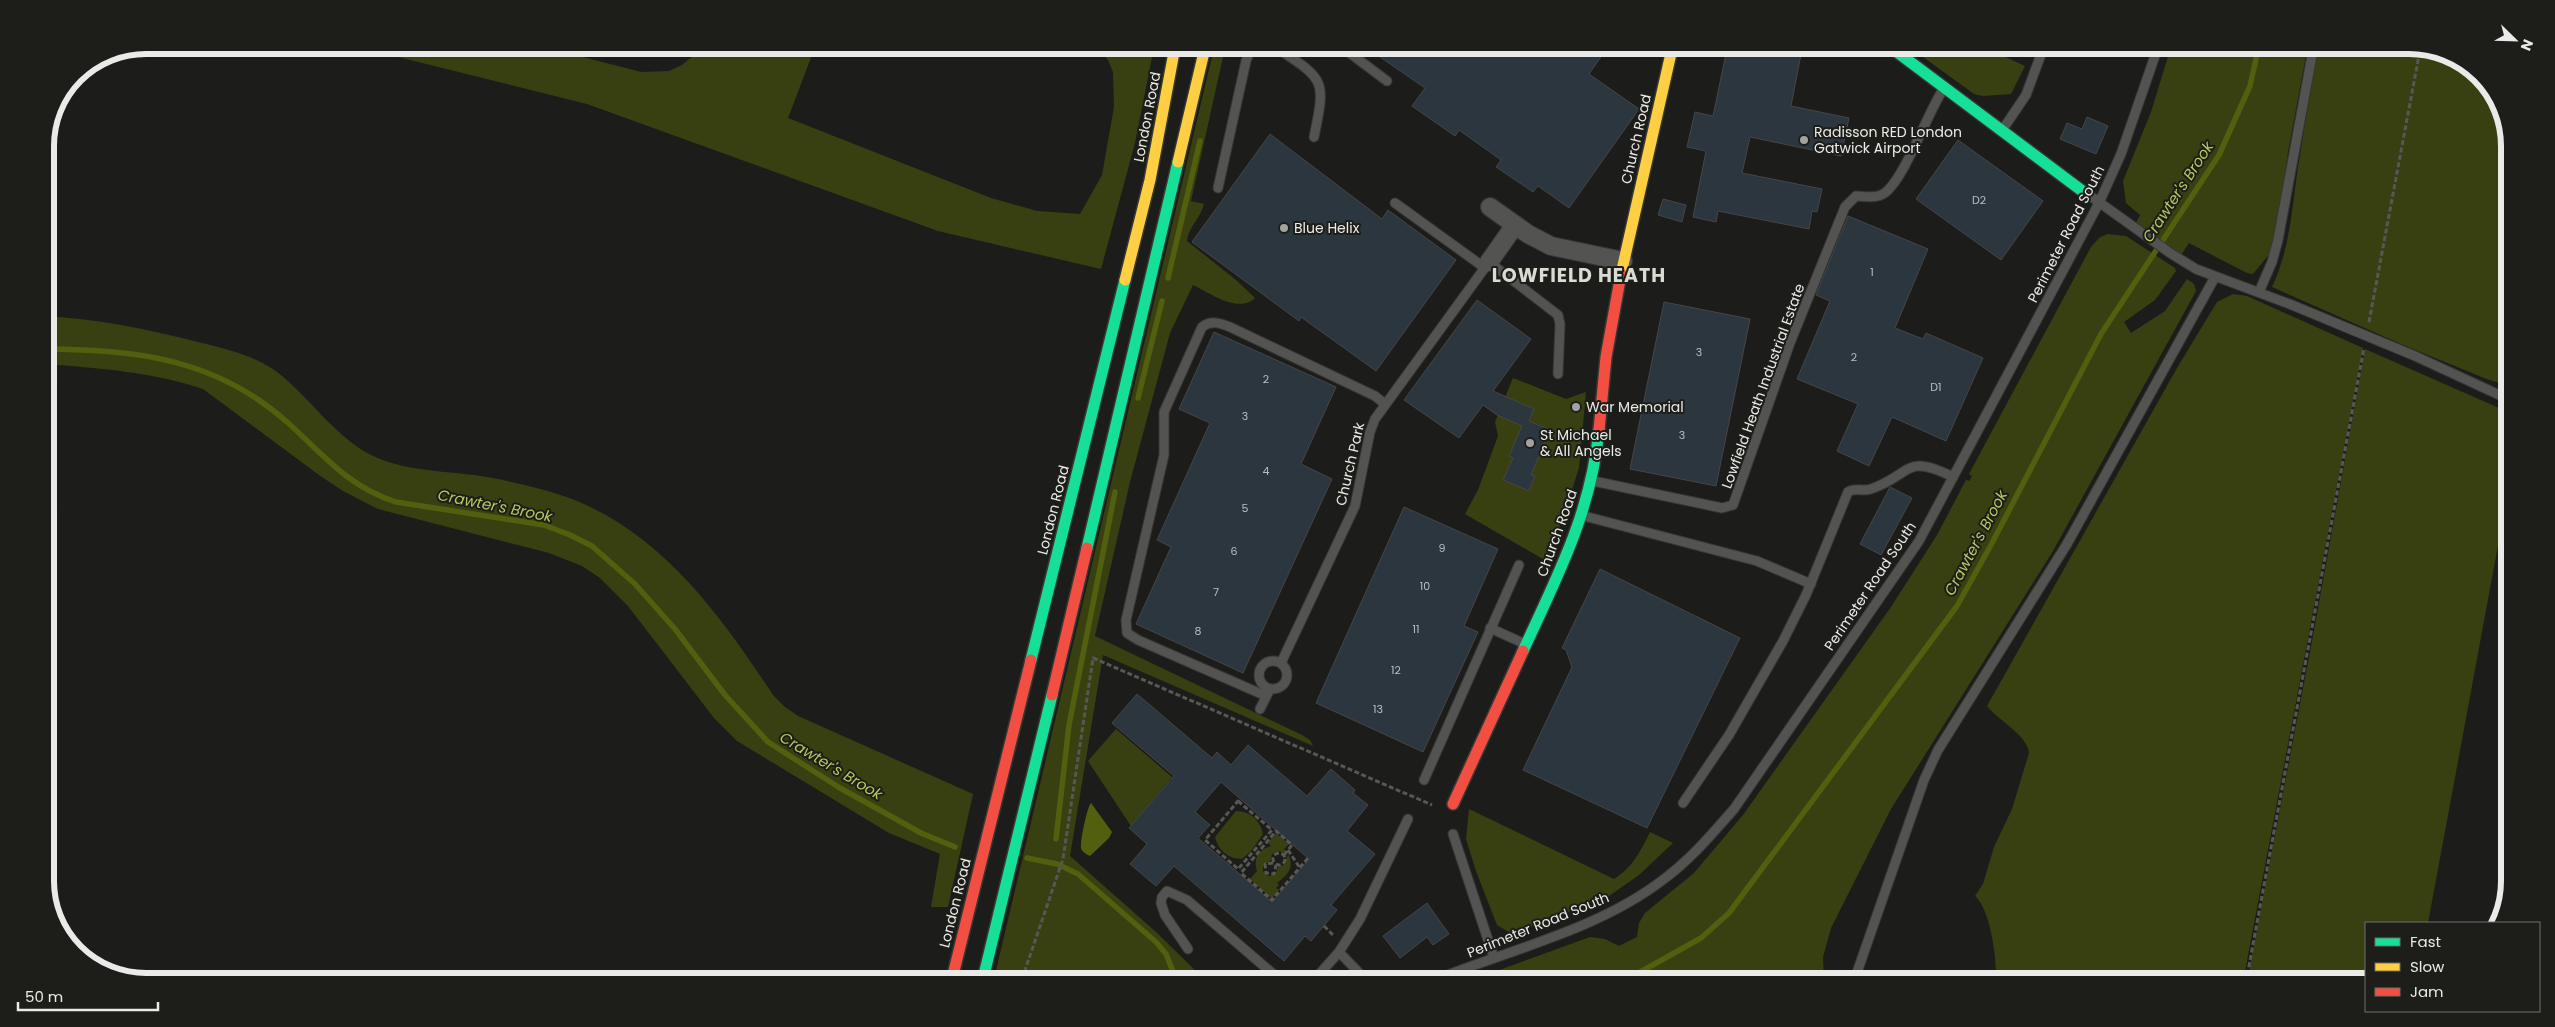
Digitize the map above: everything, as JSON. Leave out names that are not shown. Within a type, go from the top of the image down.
[{"type":"main road","name":"London Road","points":[[953,973],[1150,180],[1174,54]]},
{"type":"main road","points":[[983,973],[1122,405],[1204,54]]},
{"type":"main road","name":"Church Road","points":[[1453,804],[1528,645],[1583,515],[1592,481],[1600,432],[1606,357],[1623,261],[1671,54]]},
{"type":"main road","points":[[1900,54],[2081,190]]},
{"type":"street","points":[[1490,206],[1537,240],[1557,248],[1623,261]]},
{"type":"street","points":[[1487,265],[1516,225]]},
{"type":"lane","points":[[1218,188],[1249,54]]},
{"type":"lane","points":[[1286,54],[1311,71],[1320,83],[1322,96],[1314,137]]},
{"type":"lane","points":[[1351,54],[1387,81]]},
{"type":"lane","points":[[2002,130],[2022,102],[2041,54]]},
{"type":"lane","name":"Perimeter Road South","points":[[1454,973],[1608,914],[1665,879],[1710,837],[1755,779],[1919,541],[2099,203],[2121,154],[2156,54]]},
{"type":"lane","points":[[2260,292],[2272,262],[2278,240],[2312,54]]},
{"type":"lane","name":"Lowfield Heath Industrial Estate","points":[[1592,481],[1722,508],[1733,505],[1790,343],[1843,211],[1850,200],[1856,196],[1883,195],[1896,180],[1929,113],[1944,88]]},
{"type":"lane","points":[[2081,190],[2170,254],[2215,277],[2260,292],[2366,336],[2501,396]]},
{"type":"lane","points":[[1395,203],[1558,315],[1560,324],[1558,374]]},
{"type":"lane","name":"Church Park","points":[[1282,663],[1352,516],[1358,497],[1374,420],[1487,265]]},
{"type":"lane","points":[[1857,973],[1924,780],[1938,750],[2067,544],[2215,277]]},
{"type":"lane","points":[[1268,692],[1260,680],[1261,666],[1273,660],[1282,663],[1287,671],[1286,680],[1279,688],[1268,692],[1138,640],[1127,633],[1126,620],[1164,455],[1163,420],[1172,392],[1202,327],[1217,322],[1375,396],[1385,404]]},
{"type":"lane","points":[[1683,803],[1746,706],[1783,641],[1811,584],[1848,492],[1855,489],[1872,488],[1919,465],[1930,467],[1953,477]]},
{"type":"lane","points":[[1583,515],[1757,561],[1811,584]]},
{"type":"lane","points":[[1424,780],[1519,565]]},
{"type":"lane","points":[[1490,628],[1528,645]]},
{"type":"lane","points":[[1260,709],[1268,692]]},
{"type":"lane","points":[[1320,973],[1339,952],[1360,919],[1408,819]]},
{"type":"lane","points":[[1453,834],[1494,958]]},
{"type":"lane","points":[[1188,949],[1163,910],[1162,897],[1167,891],[1173,892],[1187,900],[1272,973]]},
{"type":"lane","points":[[1339,952],[1359,973]]},
{"type":"path","points":[[2248,973],[2419,55]]},
{"type":"path","points":[[1024,973],[1046,903],[1063,859],[1092,658],[1438,808],[1444,808],[1453,804]]},
{"type":"path","points":[[1238,801],[1272,830],[1238,869],[1205,840],[1212,831],[1238,801]]},
{"type":"path","points":[[1208,828],[1212,831]]},
{"type":"path","points":[[1284,855],[1280,853],[1274,855],[1274,864],[1283,864],[1284,855],[1292,845],[1276,831],[1241,873],[1272,900],[1308,858]]},
{"type":"path","points":[[1288,850],[1300,868]]},
{"type":"shaded area","points":[[386,54],[571,54],[641,72],[669,71],[682,65],[695,54],[812,54],[788,118],[991,198],[1037,211],[1080,214],[1102,175],[1114,107],[1113,72],[1103,54],[1153,54],[1135,143],[1101,269],[938,231],[587,104]]},
{"type":"shaded area","points":[[1213,54],[1224,54],[1191,201],[1204,204],[1187,241],[1236,280],[1255,298],[1241,304],[1232,303],[1193,285],[1170,333],[1130,482],[1095,636],[1302,735],[1310,740],[1313,746],[1103,655],[1070,856],[1156,932],[1198,973],[995,973]]},
{"type":"shaded area","points":[[1919,54],[1999,54],[2025,66],[2011,94],[1983,96],[1974,94]]},
{"type":"shaded area","points":[[2169,54],[2306,54],[2288,152],[2278,227],[2271,252],[2253,274],[2247,273],[2189,243],[2181,255],[2136,223],[2140,215],[2126,203],[2123,181],[2151,112]]},
{"type":"shaded area","points":[[2317,54],[2409,54],[2427,56],[2455,66],[2482,90],[2492,105],[2501,140],[2501,383],[2401,344],[2272,287],[2287,243],[2300,152]]},
{"type":"shaded area","points":[[2107,234],[2126,236],[2175,268],[2176,271],[2155,300],[2124,322],[2131,333],[2165,311],[2187,279],[2194,284],[2196,291],[2053,551],[1891,809],[1831,928],[1823,957],[1824,973],[1491,973],[1590,937],[1605,939],[1619,946],[1637,937],[1639,923],[1645,913],[1694,873],[1743,815],[1891,607],[1937,535],[1966,480],[1969,481],[1972,476],[1969,474],[2091,247],[2099,238]]},
{"type":"shaded area","points":[[2233,294],[2247,296],[2363,348],[2245,973],[1996,973],[1994,949],[1989,924],[1981,903],[1975,896],[1983,884],[1994,847],[2012,809],[2029,753],[2024,741],[1987,706],[2177,368],[2217,302]]},
{"type":"shaded area","points":[[54,317],[103,322],[141,329],[241,354],[272,368],[346,438],[371,455],[401,466],[482,476],[558,494],[609,517],[638,536],[665,558],[689,583],[733,637],[773,695],[785,707],[798,716],[973,794],[948,907],[931,907],[940,854],[889,833],[737,741],[714,718],[628,606],[600,578],[582,566],[549,553],[378,509],[343,491],[319,475],[203,389],[165,378],[105,369],[54,365]]},
{"type":"shaded area","points":[[2365,349],[2501,409],[2501,529],[2428,922],[2365,922],[2365,973],[2249,973]]},
{"type":"shaded area","points":[[1513,378],[1566,399],[1586,392],[1579,468],[1548,562],[1465,514],[1478,490],[1498,436],[1495,422]]},
{"type":"shaded area","points":[[1116,729],[1172,777],[1131,826],[1088,761]]},
{"type":"shaded area","points":[[1091,803],[1112,832],[1109,838],[1090,856],[1082,851],[1081,844],[1086,817]]},
{"type":"shaded area","points":[[1469,809],[1614,879],[1631,864],[1650,832],[1673,843],[1639,875],[1609,896],[1512,934],[1497,925],[1476,871],[1466,839]]},
{"type":"shaded area","points":[[1236,811],[1241,811],[1254,817],[1263,834],[1252,850],[1242,859],[1237,859],[1224,853],[1215,837]]},
{"type":"shaded area","points":[[1276,833],[1289,844],[1284,849],[1286,851],[1284,853],[1279,851],[1272,854],[1271,860],[1263,866],[1263,871],[1268,876],[1275,875],[1278,867],[1284,865],[1288,854],[1291,863],[1287,874],[1277,883],[1279,885],[1276,888],[1279,890],[1272,899],[1250,879],[1257,871],[1256,859],[1263,850],[1271,846],[1268,843]]},
{"type":"building","points":[[1376,54],[1603,54],[1589,74],[1639,109],[1569,208],[1538,186],[1533,192],[1496,167],[1501,160],[1459,130],[1455,136],[1412,106],[1425,88]]},
{"type":"building","name":"Radisson RED London Gatwick Airport","points":[[1726,54],[1801,54],[1791,106],[1849,118],[1841,156],[1750,137],[1742,173],[1822,189],[1817,212],[1812,211],[1809,229],[1718,211],[1716,222],[1693,217],[1706,151],[1687,147],[1695,112],[1713,116]]},
{"type":"building","points":[[2087,117],[2108,126],[2096,154],[2060,139],[2067,123],[2082,129]]},
{"type":"building","points":[[1270,134],[1382,219],[1388,210],[1456,260],[1376,371],[1301,317],[1299,321],[1192,242]]},
{"type":"building","points":[[1958,140],[2043,201],[2001,260],[1916,199]]},
{"type":"building","points":[[1663,199],[1686,205],[1682,222],[1658,215]]},
{"type":"building","points":[[1848,216],[1928,249],[1895,328],[1923,339],[1926,333],[1983,358],[1946,441],[1892,417],[1869,466],[1837,451],[1858,404],[1797,379],[1830,301],[1816,295]]},
{"type":"building","points":[[1477,300],[1531,339],[1493,391],[1534,409],[1529,421],[1550,430],[1531,475],[1535,476],[1529,491],[1503,480],[1513,458],[1509,456],[1522,426],[1497,415],[1483,405],[1459,438],[1404,400]]},
{"type":"building","points":[[1664,302],[1750,319],[1716,486],[1630,469]]},
{"type":"building","points":[[1214,332],[1336,387],[1301,464],[1332,479],[1243,673],[1136,624],[1171,547],[1157,540],[1210,423],[1179,409]]},
{"type":"building","points":[[1890,487],[1912,498],[1881,555],[1860,544]]},
{"type":"building","points":[[1404,507],[1498,549],[1464,626],[1478,632],[1423,752],[1316,703]]},
{"type":"building","points":[[1600,569],[1740,638],[1647,828],[1523,770],[1572,667],[1566,650],[1562,648]]},
{"type":"building","points":[[1137,694],[1212,758],[1217,752],[1231,765],[1248,745],[1307,796],[1331,769],[1355,790],[1353,793],[1368,805],[1347,831],[1375,854],[1331,905],[1337,910],[1311,941],[1305,936],[1284,961],[1174,866],[1156,886],[1130,864],[1147,844],[1129,828],[1174,776],[1112,723]],"holes":[[[1221,782],[1309,859],[1272,902],[1198,838],[1210,825],[1195,812]]]},
{"type":"building","points":[[1427,903],[1449,934],[1433,945],[1427,937],[1400,958],[1383,936]]},
{"type":"waterway","name":"Crawter's Brook","points":[[1638,973],[1701,938],[1729,913],[1957,606],[1991,545],[2101,334],[2219,155],[2250,86],[2257,54]]},
{"type":"waterway","points":[[1168,278],[1200,141]]},
{"type":"waterway","points":[[1138,398],[1162,301]]},
{"type":"waterway","name":"Crawter's Brook","points":[[54,349],[111,352],[143,356],[203,371],[232,384],[260,401],[287,422],[350,479],[379,496],[396,502],[544,525],[592,546],[635,584],[675,629],[725,695],[768,742],[840,788],[921,833],[955,847]]},
{"type":"waterway","points":[[1056,839],[1069,725],[1115,492]]},
{"type":"waterway","name":"Crawter's Brook","points":[[1027,858],[1057,864],[1078,874],[1156,942],[1166,954],[1174,973]]},
{"type":"traffic: fast","points":[[1900,54],[2081,190]]},
{"type":"traffic: fast","points":[[1087,548],[1178,162]]},
{"type":"traffic: fast","points":[[1031,660],[1125,280]]},
{"type":"traffic: fast","points":[[1523,651],[1571,544],[1589,489],[1599,430]]},
{"type":"traffic: fast","points":[[984,973],[1052,695]]},
{"type":"traffic: slow","points":[[1125,280],[1150,180],[1174,54]]},
{"type":"traffic: slow","points":[[1178,162],[1204,54]]},
{"type":"traffic: slow","points":[[1621,274],[1671,54]]},
{"type":"traffic: jam","points":[[1599,430],[1606,357],[1621,274]]},
{"type":"traffic: jam","points":[[1052,695],[1087,548]]},
{"type":"traffic: jam","points":[[1453,804],[1523,651]]},
{"type":"traffic: jam","points":[[953,973],[1031,660]]},
{"type":"place","name":"Radisson RED London Gatwick Airport","points":[[1804,140]]},
{"type":"place","name":"Blue Helix","points":[[1284,228]]},
{"type":"place","name":"War Memorial","points":[[1576,407]]},
{"type":"place","name":"St Michael & All Angels","points":[[1530,443]]},
{"type":"district","name":"LOWFIELD HEATH","points":[[1579,275]]}]
